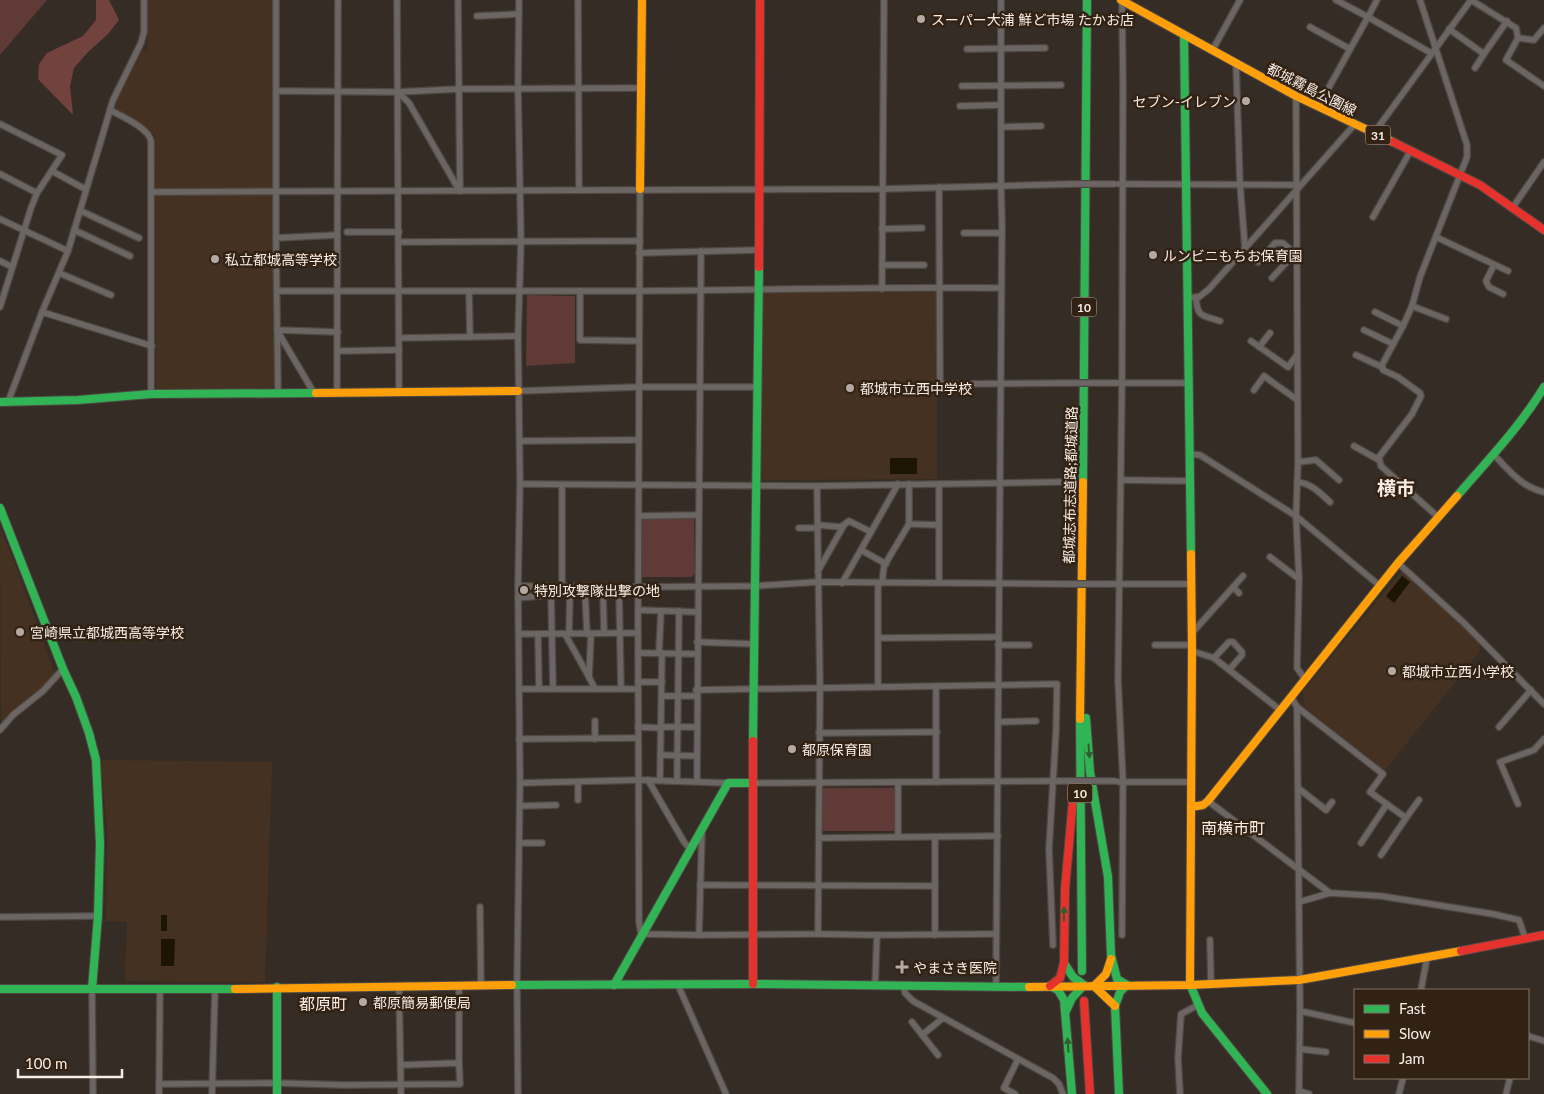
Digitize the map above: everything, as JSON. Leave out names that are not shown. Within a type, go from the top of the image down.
[{"type":"main road","points":[[640,189],[642,0]]},
{"type":"main road","points":[[754,984],[752,885],[759,288],[760,0]]},
{"type":"main road","name":"都城志布志道路;都城道路","points":[[1082,971],[1080,820],[1081,614],[1087,0]]},
{"type":"main road","name":"都城霧島公園線","points":[[1122,0],[1296,96],[1460,174],[1480,185],[1544,230]]},
{"type":"main road","points":[[1184,35],[1192,633],[1190,985],[1198,1005],[1267,1094]]},
{"type":"main road","points":[[1191,806],[1203,805],[1208,801],[1398,563],[1530,410],[1544,387]]},
{"type":"main road","points":[[4,402],[78,400],[151,394],[518,391]]},
{"type":"main road","points":[[0,508],[89,733],[96,760],[100,844],[98,916],[92,989]]},
{"type":"main road","points":[[1081,614],[1090,772],[1108,877],[1111,955],[1117,979],[1127,986]]},
{"type":"main road","points":[[1050,986],[1060,978],[1064,963],[1065,889],[1074,790],[1081,614]]},
{"type":"main road","points":[[614,985],[728,782],[754,783]]},
{"type":"main road","points":[[0,989],[754,984],[996,987],[1190,985],[1299,980],[1544,935]]},
{"type":"main road","points":[[1094,986],[1100,982],[1106,973],[1111,955]]},
{"type":"main road","points":[[1064,963],[1073,978],[1084,985]]},
{"type":"main road","points":[[1066,1011],[1072,998],[1084,985]]},
{"type":"main road","points":[[1050,986],[1058,990],[1062,995],[1066,1011],[1072,1094]]},
{"type":"main road","points":[[1094,986],[1115,1006]]},
{"type":"main road","points":[[1120,1094],[1118,1028],[1115,1006],[1120,992],[1127,986]]},
{"type":"main road","points":[[277,987],[277,1094]]},
{"type":"main road","points":[[1084,1001],[1090,1094]]},
{"type":"street","points":[[4,402],[68,251],[113,100],[144,32],[144,0]]},
{"type":"street","points":[[276,0],[278,393]]},
{"type":"street","points":[[337,393],[338,0]]},
{"type":"street","points":[[397,0],[399,392]]},
{"type":"street","points":[[458,0],[460,191]]},
{"type":"street","points":[[518,1094],[517,985],[520,783],[518,586],[520,441],[518,336],[521,242],[518,89],[519,0]]},
{"type":"street","points":[[578,0],[579,190]]},
{"type":"street","points":[[882,289],[884,0]]},
{"type":"street","points":[[996,987],[1002,233],[1001,0]]},
{"type":"street","points":[[1122,0],[1122,383],[1118,680],[1122,935]]},
{"type":"street","points":[[1212,51],[1240,0]]},
{"type":"street","points":[[1336,0],[1433,51]]},
{"type":"street","points":[[1318,107],[1377,0]]},
{"type":"street","points":[[1382,367],[1412,306],[1420,277],[1467,157],[1467,145],[1433,51],[1420,0]]},
{"type":"street","points":[[1374,133],[1471,0],[1516,28],[1518,38],[1506,60],[1544,86]]},
{"type":"street","points":[[477,16],[519,14]]},
{"type":"street","points":[[1475,68],[1507,21]]},
{"type":"street","points":[[1310,27],[1350,49]]},
{"type":"street","points":[[1518,38],[1534,40],[1544,28]]},
{"type":"street","points":[[1449,29],[1484,54]]},
{"type":"street","points":[[967,49],[1045,48]]},
{"type":"street","points":[[1236,64],[1240,184],[1245,248]]},
{"type":"street","points":[[962,86],[1061,86]]},
{"type":"street","points":[[276,91],[338,90],[398,92],[459,89],[641,88]]},
{"type":"street","points":[[398,92],[408,103],[460,191]]},
{"type":"street","points":[[1296,96],[1296,399],[1298,462],[1296,516],[1299,579],[1297,668],[1305,679]]},
{"type":"street","points":[[960,106],[1001,105]]},
{"type":"street","points":[[110,110],[150,135],[152,192],[151,394]]},
{"type":"street","points":[[0,124],[62,155],[37,193],[23,231],[0,307]]},
{"type":"street","points":[[1187,298],[1199,297],[1209,289],[1296,188],[1355,124]]},
{"type":"street","points":[[1001,127],[1040,126]]},
{"type":"street","points":[[1373,217],[1411,150]]},
{"type":"street","points":[[1513,207],[1544,162]]},
{"type":"street","points":[[52,171],[86,189]]},
{"type":"street","points":[[0,174],[37,193]]},
{"type":"street","points":[[152,192],[882,188],[1072,184],[1240,184],[1296,188]]},
{"type":"street","points":[[939,187],[940,384],[1188,383]]},
{"type":"street","points":[[640,189],[638,738],[639,922],[641,934],[996,934]]},
{"type":"street","points":[[81,211],[139,238]]},
{"type":"street","points":[[0,219],[68,251]]},
{"type":"street","points":[[882,229],[922,228]]},
{"type":"street","points":[[74,230],[130,256]]},
{"type":"street","points":[[347,232],[399,232]]},
{"type":"street","points":[[964,233],[1002,233]]},
{"type":"street","points":[[276,238],[337,235]]},
{"type":"street","points":[[1436,237],[1508,271]]},
{"type":"street","points":[[399,242],[640,241]]},
{"type":"street","points":[[1258,262],[1276,243],[1283,243],[1296,254]]},
{"type":"street","points":[[640,253],[758,250]]},
{"type":"street","points":[[697,781],[696,693],[701,251]]},
{"type":"street","points":[[1272,278],[1296,254]]},
{"type":"street","points":[[0,261],[12,267]]},
{"type":"street","points":[[882,265],[924,265]]},
{"type":"street","points":[[1494,265],[1486,281],[1489,287],[1503,294]]},
{"type":"street","points":[[59,273],[111,295]]},
{"type":"street","points":[[278,290],[399,292],[639,291],[759,288],[1001,288]]},
{"type":"street","points":[[469,291],[470,337]]},
{"type":"street","points":[[580,291],[580,340],[639,341]]},
{"type":"street","points":[[1196,297],[1196,310],[1200,314],[1220,321]]},
{"type":"street","points":[[1412,306],[1446,319]]},
{"type":"street","points":[[42,312],[152,346]]},
{"type":"street","points":[[1375,312],[1403,326]]},
{"type":"street","points":[[277,330],[338,332]]},
{"type":"street","points":[[277,330],[314,393]]},
{"type":"street","points":[[1364,330],[1393,344]]},
{"type":"street","points":[[1259,347],[1270,332]]},
{"type":"street","points":[[399,338],[518,336]]},
{"type":"street","points":[[1251,341],[1288,368],[1297,355]]},
{"type":"street","points":[[337,351],[399,350]]},
{"type":"street","points":[[1356,355],[1382,367],[1383,370],[1409,384],[1421,396],[1412,414],[1379,460]]},
{"type":"street","points":[[1254,390],[1264,376],[1296,399]]},
{"type":"street","points":[[518,391],[638,387],[758,387]]},
{"type":"street","points":[[520,441],[638,440]]},
{"type":"street","points":[[1354,446],[1379,460],[1381,466],[1438,517]]},
{"type":"street","points":[[1189,454],[1200,455],[1296,516],[1380,586]]},
{"type":"street","points":[[1493,454],[1525,485],[1544,492]]},
{"type":"street","points":[[1298,462],[1316,460],[1339,480]]},
{"type":"street","points":[[1121,480],[1190,481]]},
{"type":"street","points":[[520,484],[756,484],[817,486],[1060,482]]},
{"type":"street","points":[[1297,482],[1304,482],[1310,485],[1330,502]]},
{"type":"street","points":[[842,583],[898,484]]},
{"type":"street","points":[[878,686],[880,584],[886,564],[909,524],[909,484]]},
{"type":"street","points":[[939,484],[940,583]]},
{"type":"street","points":[[562,485],[562,587]]},
{"type":"street","points":[[817,486],[820,687],[818,934]]},
{"type":"street","points":[[639,516],[699,515]]},
{"type":"street","points":[[799,528],[841,527],[849,521],[870,532]]},
{"type":"street","points":[[909,524],[939,525]]},
{"type":"street","points":[[818,572],[844,525]]},
{"type":"street","points":[[861,550],[886,564]]},
{"type":"street","points":[[1270,557],[1299,579]]},
{"type":"street","points":[[1398,563],[1457,617],[1544,704]]},
{"type":"street","points":[[1192,633],[1243,576]]},
{"type":"street","points":[[518,586],[756,586],[818,582],[880,584],[1190,584]]},
{"type":"street","points":[[1233,588],[1239,593]]},
{"type":"street","points":[[570,591],[567,634],[595,689]]},
{"type":"street","points":[[585,591],[589,634],[589,677]]},
{"type":"street","points":[[603,591],[604,634]]},
{"type":"street","points":[[619,591],[621,689]]},
{"type":"street","points":[[518,598],[548,595],[551,592],[632,591]]},
{"type":"street","points":[[551,592],[553,689]]},
{"type":"street","points":[[638,610],[698,612]]},
{"type":"street","points":[[660,780],[662,696],[661,611]]},
{"type":"street","points":[[677,781],[680,611]]},
{"type":"street","points":[[519,634],[638,633]]},
{"type":"street","points":[[538,634],[538,689]]},
{"type":"street","points":[[878,638],[998,637]]},
{"type":"street","points":[[697,642],[754,644]]},
{"type":"street","points":[[1214,658],[1229,642],[1233,642],[1242,652],[1242,655],[1229,670]]},
{"type":"street","points":[[998,646],[1029,645]]},
{"type":"street","points":[[1155,645],[1192,648],[1214,658],[1280,710]]},
{"type":"street","points":[[638,653],[697,654]]},
{"type":"street","points":[[0,730],[13,715],[43,690],[63,669]]},
{"type":"street","points":[[638,682],[662,682]]},
{"type":"street","points":[[662,696],[754,688],[1057,684],[1049,849],[1053,945]]},
{"type":"street","points":[[936,686],[936,782]]},
{"type":"street","points":[[518,689],[638,688]]},
{"type":"street","points":[[1499,727],[1530,690]]},
{"type":"street","points":[[1291,697],[1297,707],[1383,774],[1370,792],[1406,818]]},
{"type":"street","points":[[1297,707],[1299,1092],[1309,1094]]},
{"type":"street","points":[[595,721],[595,739]]},
{"type":"street","points":[[998,722],[1036,721]]},
{"type":"street","points":[[638,726],[696,727]]},
{"type":"street","points":[[819,733],[937,732]]},
{"type":"street","points":[[519,739],[638,738]]},
{"type":"street","points":[[1518,804],[1500,762],[1534,750],[1544,739]]},
{"type":"street","points":[[661,755],[696,756]]},
{"type":"street","points":[[520,783],[639,780],[728,782]]},
{"type":"street","points":[[648,780],[690,849]]},
{"type":"street","points":[[578,782],[578,800]]},
{"type":"street","points":[[898,782],[898,837]]},
{"type":"street","points":[[754,783],[1191,782]]},
{"type":"street","points":[[1298,788],[1326,810],[1332,802]]},
{"type":"street","points":[[1381,854],[1419,800]]},
{"type":"street","points":[[1208,801],[1330,893]]},
{"type":"street","points":[[1361,843],[1387,804]]},
{"type":"street","points":[[520,806],[556,805]]},
{"type":"street","points":[[699,935],[702,829]]},
{"type":"street","points":[[819,838],[998,836]]},
{"type":"street","points":[[934,935],[935,837]]},
{"type":"street","points":[[520,843],[542,843]]},
{"type":"street","points":[[700,885],[935,886]]},
{"type":"street","points":[[1299,902],[1330,893],[1381,896],[1519,920],[1525,938]]},
{"type":"street","points":[[480,907],[482,986]]},
{"type":"street","points":[[0,916],[98,916]]},
{"type":"street","points":[[875,986],[877,935]]},
{"type":"street","points":[[1210,940],[1211,984]]},
{"type":"street","points":[[1421,989],[1427,958]]},
{"type":"street","points":[[678,985],[726,1094]]},
{"type":"street","points":[[159,1084],[460,1084],[459,986]]},
{"type":"street","points":[[904,986],[905,993],[913,1001],[1053,1078],[1059,1084],[1063,1094]]},
{"type":"street","points":[[399,987],[401,1094]]},
{"type":"street","points":[[159,1094],[160,988]]},
{"type":"street","points":[[92,989],[93,1094]]},
{"type":"street","points":[[212,1094],[214,989]]},
{"type":"street","points":[[1180,1094],[1178,1058],[1181,1014],[1198,1005]]},
{"type":"street","points":[[1300,1011],[1354,1023]]},
{"type":"street","points":[[922,1035],[943,1018]]},
{"type":"street","points":[[912,1022],[938,1055]]},
{"type":"street","points":[[1529,1036],[1544,1041]]},
{"type":"street","points":[[1300,1048],[1326,1052]]},
{"type":"street","points":[[1016,1094],[1004,1088],[1018,1059]]},
{"type":"street","points":[[401,1065],[460,1063]]},
{"type":"street","points":[[1399,1094],[1403,1079]]},
{"type":"street","points":[[1506,1094],[1510,1079]]},
{"type":"shaded area","points":[[0,0],[47,0],[0,55]]},
{"type":"shaded area","points":[[96,0],[109,0],[119,20],[107,35],[74,68],[70,86],[73,115],[38,79],[39,64],[47,53],[83,36],[96,20]]},
{"type":"shaded area","name":"私立都城高等学校","points":[[148,0],[272,0],[275,383],[270,388],[156,390],[155,135],[119,113],[116,106],[117,100],[140,54],[142,51],[147,51]]},
{"type":"shaded area","name":"都城市立西中学校","points":[[936,292],[937,479],[762,480],[762,296],[766,293]]},
{"type":"shaded area","points":[[527,295],[575,296],[575,363],[526,366]]},
{"type":"shaded area","points":[[890,458],[917,458],[917,474],[890,474]]},
{"type":"shaded area","points":[[694,516],[695,573],[691,577],[642,577],[641,517]]},
{"type":"shaded area","name":"宮崎県立都城西高等学校","points":[[0,528],[55,674],[1,724]]},
{"type":"shaded area","name":"都城市立西小学校","points":[[1401,572],[1405,572],[1415,580],[1479,642],[1480,651],[1386,769],[1381,769],[1304,706],[1303,691]]},
{"type":"shaded area","points":[[1402,576],[1410,582],[1394,603],[1386,596]]},
{"type":"shaded area","points":[[100,760],[272,762],[265,982],[125,981],[127,922],[106,921],[107,825]]},
{"type":"shaded area","points":[[823,788],[894,788],[894,831],[822,831]]},
{"type":"shaded area","points":[[161,915],[167,915],[167,931],[161,931]]},
{"type":"shaded area","points":[[161,939],[175,939],[174,966],[161,966]]},
{"type":"traffic: fast","points":[[1083,482],[1087,0]]},
{"type":"traffic: fast","points":[[1184,35],[1191,554]]},
{"type":"traffic: fast","points":[[753,741],[759,267]]},
{"type":"traffic: fast","points":[[1457,496],[1514,430],[1544,387]]},
{"type":"traffic: fast","points":[[0,402],[78,400],[151,394],[316,393]]},
{"type":"traffic: fast","points":[[0,508],[63,669],[76,697],[96,760],[100,844],[98,916],[92,989]]},
{"type":"traffic: fast","points":[[1086,718],[1090,772],[1108,877],[1111,955],[1117,979],[1127,985],[1120,992],[1115,1006],[1119,1094]]},
{"type":"traffic: fast","points":[[1080,719],[1082,971]]},
{"type":"traffic: fast","points":[[614,985],[728,783],[754,783]]},
{"type":"traffic: fast","points":[[1064,963],[1073,977],[1084,985],[1072,998],[1066,1011]]},
{"type":"traffic: fast","points":[[512,985],[753,984],[1029,987]]},
{"type":"traffic: fast","points":[[1190,984],[1202,1013],[1267,1094]]},
{"type":"traffic: fast","points":[[1050,986],[1058,990],[1064,1000],[1072,1094]]},
{"type":"traffic: fast","points":[[277,987],[277,1094]]},
{"type":"traffic: fast","points":[[0,989],[235,989]]},
{"type":"traffic: slow","points":[[640,189],[642,0]]},
{"type":"traffic: slow","points":[[1121,0],[1296,96],[1393,142]]},
{"type":"traffic: slow","points":[[316,393],[518,391]]},
{"type":"traffic: slow","points":[[1080,719],[1083,482]]},
{"type":"traffic: slow","points":[[1191,807],[1203,805],[1208,801],[1398,563],[1457,496]]},
{"type":"traffic: slow","points":[[1190,984],[1191,554]]},
{"type":"traffic: slow","points":[[1029,987],[1190,985],[1299,980],[1461,951]]},
{"type":"traffic: slow","points":[[1111,959],[1106,974],[1094,986],[1115,1006]]},
{"type":"traffic: slow","points":[[235,989],[512,985]]},
{"type":"traffic: jam","points":[[759,267],[760,0]]},
{"type":"traffic: jam","points":[[1393,142],[1480,185],[1544,230]]},
{"type":"traffic: jam","points":[[753,741],[753,984]]},
{"type":"traffic: jam","points":[[1050,986],[1060,978],[1064,963],[1065,889],[1074,788]]},
{"type":"traffic: jam","points":[[1461,951],[1544,935]]},
{"type":"traffic: jam","points":[[1084,1001],[1090,1094]]},
{"type":"place","name":"スーパー大浦 鮮ど市場 たかお店","points":[[921,19]]},
{"type":"place","name":"セブン-イレブン","points":[[1246,101]]},
{"type":"place","name":"ルンビニもちお保育園","points":[[1153,255]]},
{"type":"place","name":"私立都城高等学校","points":[[215,259]]},
{"type":"place","name":"都城市立西中学校","points":[[850,388]]},
{"type":"place","name":"特別攻撃隊出撃の地","points":[[524,590]]},
{"type":"place","name":"宮崎県立都城西高等学校","points":[[20,632]]},
{"type":"place","name":"都城市立西小学校","points":[[1392,671]]},
{"type":"place","name":"都原保育園","points":[[792,749]]},
{"type":"place","name":"やまさき医院","points":[[902,967]]},
{"type":"place","name":"都原簡易郵便局","points":[[363,1002]]},
{"type":"district","name":"横市","points":[[1396,487]]},
{"type":"district","name":"南横市町","points":[[1233,827]]},
{"type":"district","name":"都原町","points":[[323,1003]]}]
